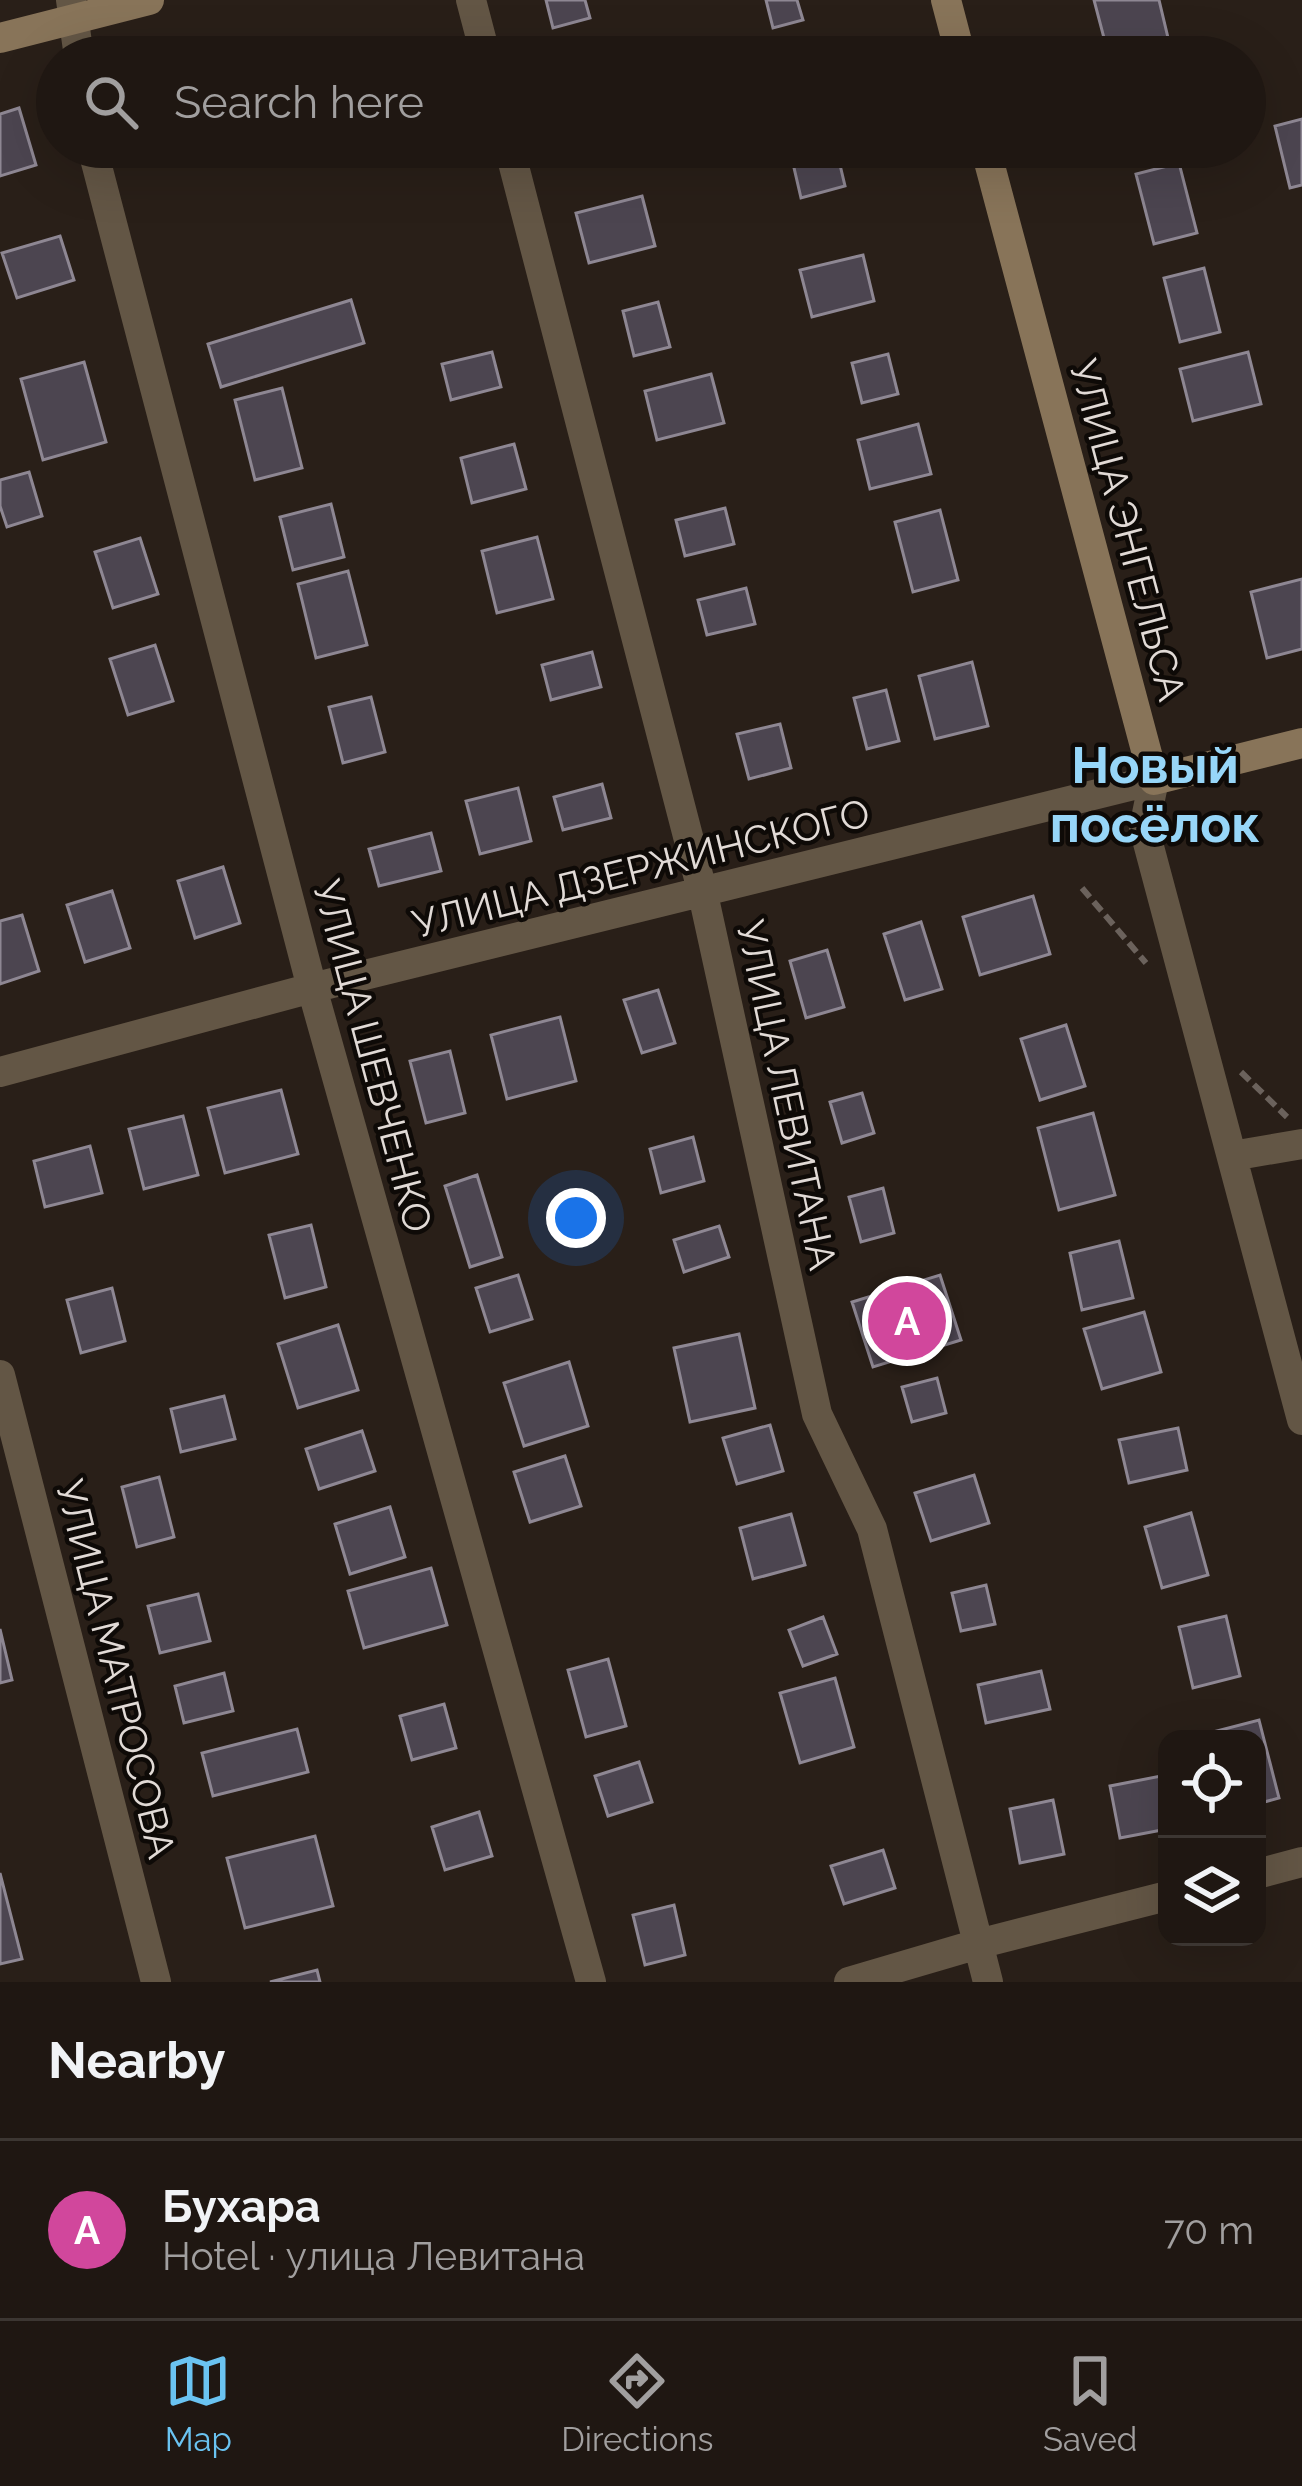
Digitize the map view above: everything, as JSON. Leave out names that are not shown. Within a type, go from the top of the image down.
[{"type":"street","points":[[0,38],[73,9],[149,0]]},
{"type":"street","points":[[471,0],[480,36]]},
{"type":"street","points":[[946,0],[955,36]]},
{"type":"street","name":"УЛИЦА ШЕВЧЕНКО","points":[[98,168],[313,988],[591,1982]]},
{"type":"street","name":"УЛИЦА ЛЕВИТАНА","points":[[514,168],[704,894],[817,1414],[872,1528],[988,1982]]},
{"type":"street","name":"УЛИЦА ЭНГЕЛЬСА","points":[[991,168],[1154,780],[1144,828],[1302,1420]]},
{"type":"street","name":"УЛИЦА ДЗЕРЖИНСКОГО","points":[[0,1072],[313,988],[1302,743]]},
{"type":"street","points":[[1232,1156],[1302,1144]]},
{"type":"street","name":"УЛИЦА МАТРОСОВА","points":[[0,1375],[156,1982]]},
{"type":"street","points":[[1266,1872],[1302,1862]]},
{"type":"street","points":[[849,1982],[1158,1899]]},
{"type":"building","points":[[546,0],[585,0],[590,18],[553,28]]},
{"type":"building","points":[[766,0],[797,0],[803,20],[773,28]]},
{"type":"building","points":[[1094,0],[1159,0],[1168,36],[1103,36]]},
{"type":"building","points":[[19,108],[36,165],[0,176],[0,114]]},
{"type":"building","points":[[1302,119],[1302,185],[1290,188],[1275,126]]},
{"type":"building","points":[[794,168],[841,168],[845,186],[801,198]]},
{"type":"building","points":[[1180,168],[1197,233],[1154,244],[1136,174]]},
{"type":"building","points":[[642,196],[655,246],[589,263],[576,213]]},
{"type":"building","points":[[60,236],[74,280],[17,298],[2,253]]},
{"type":"building","points":[[863,255],[874,301],[812,317],[800,270]]},
{"type":"building","points":[[1204,268],[1220,332],[1180,342],[1164,278]]},
{"type":"building","points":[[351,300],[364,343],[221,387],[208,344]]},
{"type":"building","points":[[658,302],[670,347],[634,356],[623,311]]},
{"type":"building","points":[[492,352],[501,387],[451,400],[442,364]]},
{"type":"building","points":[[1248,352],[1261,404],[1193,421],[1180,369]]},
{"type":"building","points":[[888,354],[898,394],[862,403],[852,363]]},
{"type":"building","points":[[84,362],[106,442],[43,460],[21,379]]},
{"type":"building","points":[[711,374],[724,423],[657,440],[645,391]]},
{"type":"building","points":[[282,388],[302,468],[255,480],[235,400]]},
{"type":"building","points":[[918,424],[931,474],[870,489],[858,440]]},
{"type":"building","points":[[514,444],[526,489],[472,503],[461,458]]},
{"type":"building","points":[[29,472],[42,516],[7,527],[0,506],[0,480]]},
{"type":"building","points":[[331,504],[344,557],[293,570],[280,517]]},
{"type":"building","points":[[725,508],[734,544],[685,556],[676,520]]},
{"type":"building","points":[[940,510],[958,580],[913,592],[895,522]]},
{"type":"building","points":[[537,537],[553,599],[497,613],[482,551]]},
{"type":"building","points":[[140,538],[158,594],[113,608],[95,552]]},
{"type":"building","points":[[348,571],[367,645],[316,658],[298,584]]},
{"type":"building","points":[[1302,579],[1302,649],[1267,658],[1251,592]]},
{"type":"building","points":[[746,588],[755,624],[707,635],[698,600]]},
{"type":"building","points":[[155,645],[173,701],[128,715],[110,659]]},
{"type":"building","points":[[592,652],[601,687],[551,700],[542,665]]},
{"type":"building","points":[[972,662],[988,726],[935,739],[919,676]]},
{"type":"building","points":[[886,690],[899,741],[867,749],[854,698]]},
{"type":"building","points":[[371,697],[385,752],[343,763],[329,707]]},
{"type":"building","points":[[780,724],[791,768],[749,779],[737,734]]},
{"type":"building","points":[[602,784],[611,818],[563,830],[554,797]]},
{"type":"building","points":[[518,788],[531,841],[480,854],[466,801]]},
{"type":"building","points":[[431,833],[441,871],[379,886],[369,849]]},
{"type":"building","points":[[223,867],[240,923],[195,938],[178,881]]},
{"type":"building","points":[[112,891],[130,948],[85,962],[67,905]]},
{"type":"building","points":[[1033,896],[1050,954],[980,975],[963,917]]},
{"type":"building","points":[[22,915],[39,971],[0,984],[0,921]]},
{"type":"building","points":[[921,922],[942,989],[905,1000],[884,934]]},
{"type":"building","points":[[827,950],[844,1007],[806,1018],[790,961]]},
{"type":"building","points":[[658,990],[675,1043],[642,1053],[624,1000]]},
{"type":"building","points":[[560,1017],[576,1081],[507,1099],[491,1035]]},
{"type":"building","points":[[1066,1025],[1085,1086],[1040,1100],[1021,1039]]},
{"type":"building","points":[[450,1051],[465,1113],[426,1123],[410,1061]]},
{"type":"building","points":[[281,1090],[298,1154],[225,1173],[208,1108]]},
{"type":"building","points":[[862,1093],[874,1133],[842,1143],[830,1102]]},
{"type":"building","points":[[1093,1113],[1115,1195],[1059,1210],[1038,1128]]},
{"type":"building","points":[[183,1116],[198,1175],[144,1189],[129,1129]]},
{"type":"building","points":[[693,1137],[704,1181],[661,1193],[650,1149]]},
{"type":"building","points":[[90,1146],[102,1193],[45,1207],[34,1161]]},
{"type":"building","points":[[477,1175],[502,1257],[470,1267],[445,1186]]},
{"type":"building","points":[[883,1188],[894,1233],[861,1242],[849,1197]]},
{"type":"building","points":[[311,1225],[326,1287],[285,1298],[269,1235]]},
{"type":"building","points":[[719,1226],[729,1257],[684,1272],[674,1240]]},
{"type":"building","points":[[1119,1241],[1133,1298],[1082,1310],[1070,1253]]},
{"type":"building","points":[[518,1275],[532,1319],[490,1332],[476,1288]]},
{"type":"building","points":[[940,1275],[961,1340],[873,1367],[852,1302]]},
{"type":"building","points":[[112,1288],[125,1341],[81,1353],[67,1300]]},
{"type":"building","points":[[1144,1312],[1161,1372],[1102,1389],[1084,1329]]},
{"type":"building","points":[[338,1325],[358,1390],[298,1408],[278,1344]]},
{"type":"building","points":[[739,1334],[755,1408],[690,1422],[674,1348]]},
{"type":"building","points":[[569,1362],[588,1426],[524,1446],[504,1383]]},
{"type":"building","points":[[937,1378],[946,1413],[912,1422],[902,1387]]},
{"type":"building","points":[[224,1396],[235,1439],[181,1452],[171,1409]]},
{"type":"building","points":[[770,1425],[783,1471],[737,1484],[723,1438]]},
{"type":"building","points":[[1178,1428],[1187,1470],[1129,1483],[1119,1440]]},
{"type":"building","points":[[362,1431],[375,1471],[319,1489],[306,1449]]},
{"type":"building","points":[[565,1456],[581,1506],[530,1522],[514,1472]]},
{"type":"building","points":[[974,1475],[989,1523],[931,1541],[915,1493]]},
{"type":"building","points":[[159,1477],[174,1537],[137,1547],[122,1487]]},
{"type":"building","points":[[390,1507],[405,1557],[350,1574],[335,1524]]},
{"type":"building","points":[[1191,1513],[1208,1575],[1162,1588],[1145,1527]]},
{"type":"building","points":[[791,1514],[805,1565],[753,1579],[740,1528]]},
{"type":"building","points":[[431,1568],[447,1625],[364,1648],[348,1591]]},
{"type":"building","points":[[986,1585],[995,1624],[961,1631],[952,1593]]},
{"type":"building","points":[[198,1594],[210,1641],[160,1653],[148,1606]]},
{"type":"building","points":[[1226,1616],[1240,1676],[1193,1688],[1179,1627]]},
{"type":"building","points":[[823,1617],[837,1654],[803,1666],[789,1630]]},
{"type":"building","points":[[0,1629],[12,1680],[0,1683]]},
{"type":"building","points":[[608,1659],[626,1726],[586,1737],[568,1670]]},
{"type":"building","points":[[1041,1671],[1050,1709],[986,1723],[978,1685]]},
{"type":"building","points":[[224,1673],[233,1711],[184,1723],[175,1686]]},
{"type":"building","points":[[835,1678],[854,1747],[800,1763],[780,1693]]},
{"type":"building","points":[[444,1704],[456,1748],[412,1760],[400,1716]]},
{"type":"building","points":[[1259,1720],[1262,1730],[1221,1730]]},
{"type":"building","points":[[297,1729],[308,1772],[213,1796],[202,1753]]},
{"type":"building","points":[[1266,1747],[1279,1798],[1266,1802]]},
{"type":"building","points":[[639,1762],[652,1802],[608,1816],[595,1776]]},
{"type":"building","points":[[1158,1777],[1158,1831],[1120,1838],[1110,1786]]},
{"type":"building","points":[[1053,1800],[1064,1854],[1020,1863],[1010,1809]]},
{"type":"building","points":[[479,1812],[492,1856],[445,1870],[432,1827]]},
{"type":"building","points":[[315,1836],[333,1906],[245,1928],[227,1858]]},
{"type":"building","points":[[883,1850],[895,1888],[844,1904],[831,1866]]},
{"type":"building","points":[[0,1873],[22,1959],[0,1964]]},
{"type":"building","points":[[674,1905],[685,1955],[645,1965],[633,1915]]},
{"type":"building","points":[[317,1970],[320,1982],[270,1982]]},
{"type":"place","name":"Бухара","points":[[907,1321]]},
{"type":"district","name":"Новый посёлок","points":[[1155,794]]}]
